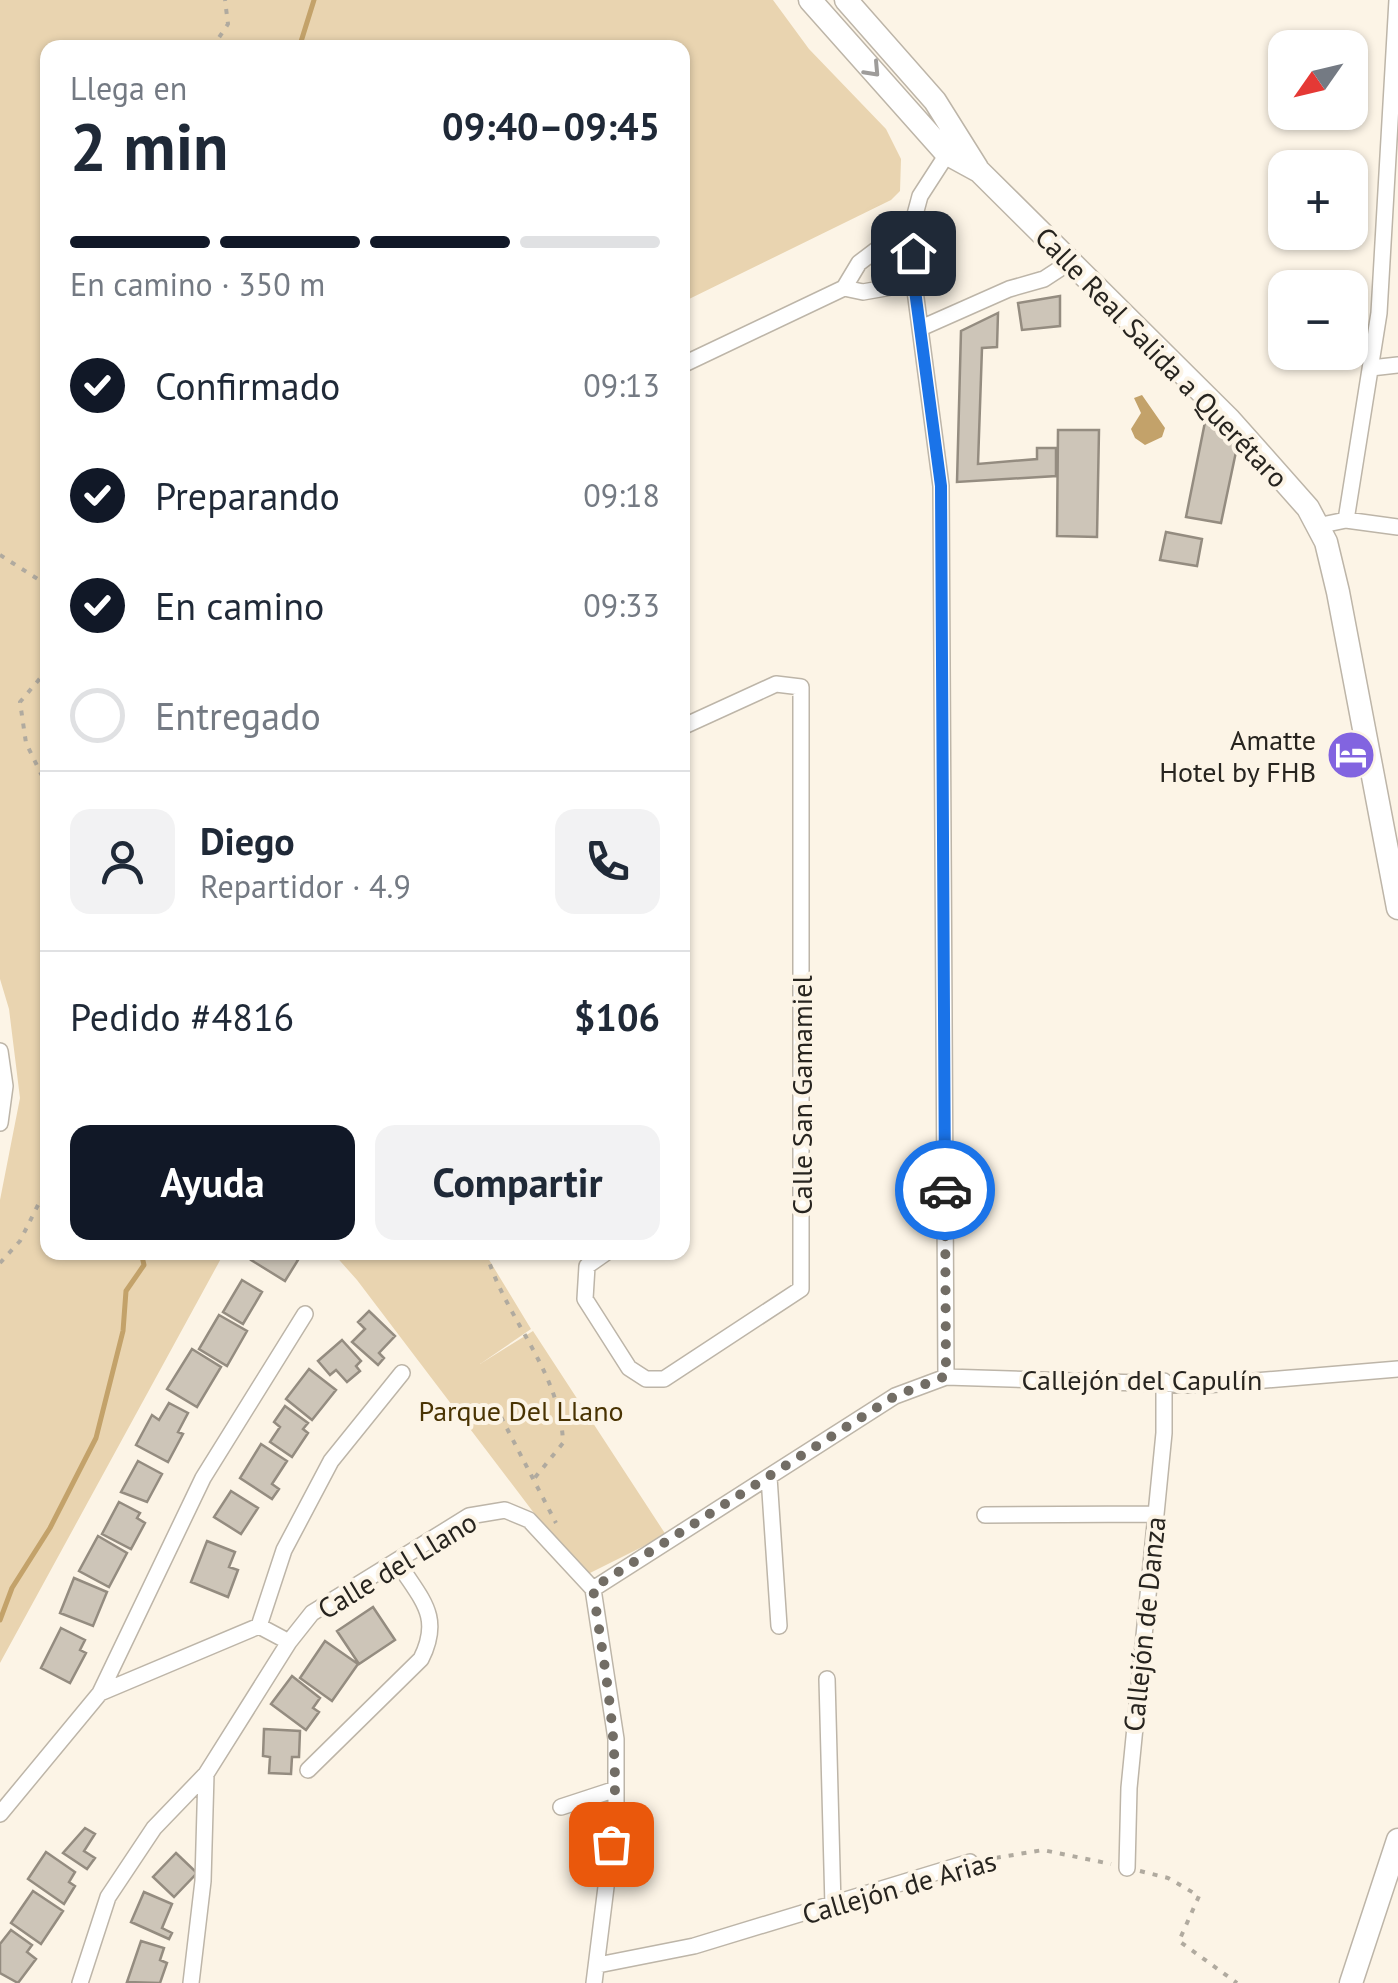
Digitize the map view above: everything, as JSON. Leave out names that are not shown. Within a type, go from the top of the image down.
[{"type":"street","name":"Calle Real Salida a Querétaro","points":[[810,0],[1229,419],[1308,508],[1326,542],[1338,592],[1398,908]]},
{"type":"street","name":"Calle Real Salida a Querétaro","points":[[846,0],[935,101],[954,146]]},
{"type":"street","points":[[1346,520],[1392,248],[1397,0]]},
{"type":"street","points":[[594,1983],[616,1789],[616,1739],[593,1588],[895,1396],[946,1376],[941,486],[914,283],[912,222],[920,196],[954,146]]},
{"type":"street","points":[[690,361],[844,288],[860,264],[912,222]]},
{"type":"street","points":[[921,328],[1008,289],[1044,279],[1070,262]]},
{"type":"street","points":[[844,288],[863,292],[914,283]]},
{"type":"street","points":[[1371,368],[1398,364]]},
{"type":"street","points":[[1317,526],[1346,520],[1398,527]]},
{"type":"street","name":"Calle San Gamamiel","points":[[595,1260],[586,1266],[585,1299],[629,1368],[646,1379],[664,1379],[801,1289],[801,687],[776,684],[690,723]]},
{"type":"street","points":[[0,1052],[4,1086],[0,1123]]},
{"type":"street","points":[[0,1814],[100,1692],[203,1478],[304,1314]]},
{"type":"street","name":"Callejón del Capulín","points":[[946,1376],[1206,1385],[1398,1368]]},
{"type":"street","points":[[100,1692],[259,1626],[284,1550],[332,1461],[402,1374]]},
{"type":"street","name":"Callejón de Danza","points":[[1127,1868],[1128,1788],[1164,1433],[1164,1381]]},
{"type":"street","points":[[770,1478],[779,1626]]},
{"type":"street","name":"Calle del Llano","points":[[80,1983],[108,1897],[154,1828],[206,1774],[289,1642],[312,1613],[470,1516],[506,1510],[530,1520],[593,1588]]},
{"type":"street","points":[[985,1515],[1155,1514]]},
{"type":"street","points":[[308,1770],[421,1659],[431,1638],[432,1618],[396,1561]]},
{"type":"street","points":[[259,1626],[289,1642]]},
{"type":"street","points":[[828,1678],[833,1906]]},
{"type":"street","points":[[191,1983],[203,1880],[206,1774]]},
{"type":"street","points":[[561,1808],[616,1789]]},
{"type":"street","points":[[1352,1983],[1398,1840]]},
{"type":"street","name":"Callejón de Arias","points":[[598,1965],[675,1951],[970,1862]]},
{"type":"path","points":[[217,40],[228,24],[225,0]]},
{"type":"path","points":[[0,555],[40,578]]},
{"type":"path","points":[[40,678],[20,702],[26,743],[40,772]]},
{"type":"path","points":[[0,1263],[20,1240],[40,1201]]},
{"type":"path","points":[[490,1260],[550,1379],[562,1414],[564,1443],[534,1480]]},
{"type":"path","points":[[500,1417],[556,1524]]},
{"type":"path","name":"Callejón de Arias","points":[[970,1862],[1043,1850],[1168,1878],[1198,1896],[1179,1941],[1237,1983]]},
{"type":"green space","points":[[0,0],[773,0],[809,49],[886,129],[901,159],[900,191],[891,200],[690,299],[690,40],[40,40],[40,1260],[220,1260],[0,1663],[0,1200],[20,1098],[9,1009],[0,979]]},
{"type":"green space","name":"Parque Del Llano","points":[[339,1260],[489,1260],[531,1329],[480,1364],[533,1331],[666,1535],[588,1574],[540,1521]]},
{"type":"shaded area","points":[[1142,395],[1165,428],[1162,437],[1145,445],[1131,429],[1141,413],[1134,398]]},
{"type":"building","points":[[1060,296],[1060,326],[1022,330],[1018,303]]},
{"type":"building","points":[[998,313],[997,347],[982,348],[978,464],[1037,459],[1037,448],[1056,448],[1056,476],[957,482],[961,331]]},
{"type":"building","points":[[1206,417],[1237,447],[1221,523],[1186,517]]},
{"type":"building","points":[[1058,430],[1099,430],[1097,537],[1057,536]]},
{"type":"building","points":[[1166,532],[1202,539],[1197,566],[1160,560]]},
{"type":"building","points":[[251,1260],[298,1260],[285,1281]]},
{"type":"building","points":[[242,1280],[262,1292],[243,1324],[223,1312]]},
{"type":"building","points":[[369,1311],[395,1336],[379,1353],[384,1358],[378,1365],[352,1342],[365,1329],[358,1322]]},
{"type":"building","points":[[219,1315],[247,1331],[227,1366],[199,1349]]},
{"type":"building","points":[[342,1340],[361,1361],[356,1366],[360,1371],[347,1382],[336,1370],[330,1375],[318,1361]]},
{"type":"building","points":[[192,1349],[221,1367],[197,1407],[167,1389]]},
{"type":"building","points":[[309,1369],[336,1390],[312,1420],[286,1399]]},
{"type":"building","points":[[169,1403],[188,1413],[178,1432],[183,1434],[168,1462],[136,1445],[152,1415],[159,1420]]},
{"type":"building","points":[[285,1406],[308,1423],[303,1429],[308,1433],[292,1457],[270,1442],[280,1427],[274,1422]]},
{"type":"building","points":[[261,1444],[287,1461],[272,1484],[279,1489],[272,1499],[240,1478]]},
{"type":"building","points":[[138,1461],[162,1474],[147,1502],[121,1492]]},
{"type":"building","points":[[231,1491],[258,1508],[241,1534],[214,1517]]},
{"type":"building","points":[[119,1502],[140,1513],[137,1518],[145,1523],[131,1549],[102,1534]]},
{"type":"building","points":[[98,1536],[127,1553],[109,1587],[79,1571]]},
{"type":"building","points":[[207,1541],[235,1552],[229,1567],[238,1570],[228,1597],[191,1582]]},
{"type":"building","points":[[74,1578],[107,1592],[93,1626],[60,1613]]},
{"type":"building","points":[[373,1607],[395,1640],[359,1664],[337,1631]]},
{"type":"building","points":[[61,1628],[85,1640],[80,1650],[86,1653],[70,1683],[41,1668]]},
{"type":"building","points":[[325,1641],[358,1664],[332,1701],[300,1678]]},
{"type":"building","points":[[292,1676],[320,1698],[313,1708],[319,1712],[306,1730],[271,1704]]},
{"type":"building","points":[[264,1729],[300,1731],[299,1757],[292,1757],[291,1774],[269,1773],[270,1757],[263,1756]]},
{"type":"building","points":[[85,1828],[95,1834],[84,1851],[95,1858],[87,1869],[63,1853]]},
{"type":"building","points":[[46,1852],[75,1872],[69,1882],[75,1886],[64,1904],[28,1879]]},
{"type":"building","points":[[176,1853],[197,1873],[174,1897],[153,1877]]},
{"type":"building","points":[[33,1891],[63,1911],[41,1944],[11,1923]]},
{"type":"building","points":[[144,1892],[172,1904],[162,1928],[172,1933],[169,1939],[131,1922]]},
{"type":"building","points":[[11,1930],[32,1945],[27,1952],[36,1959],[18,1983],[0,1973],[0,1944]]},
{"type":"building","points":[[141,1941],[164,1948],[160,1960],[167,1963],[160,1983],[127,1982]]},
{"type":"waterway","points":[[302,40],[314,0]]},
{"type":"waterway","points":[[0,1620],[12,1588],[50,1528],[96,1438],[123,1331],[126,1291],[144,1265],[143,1260]]},
{"type":"way so far","points":[[611,1844],[616,1807],[616,1739],[593,1588],[895,1396],[946,1376],[945,1190]]},
{"type":"place","name":"Amatte Hotel by FHB","points":[[1351,755]]},
{"type":"route","points":[[913,253],[941,486],[945,1190]]}]
